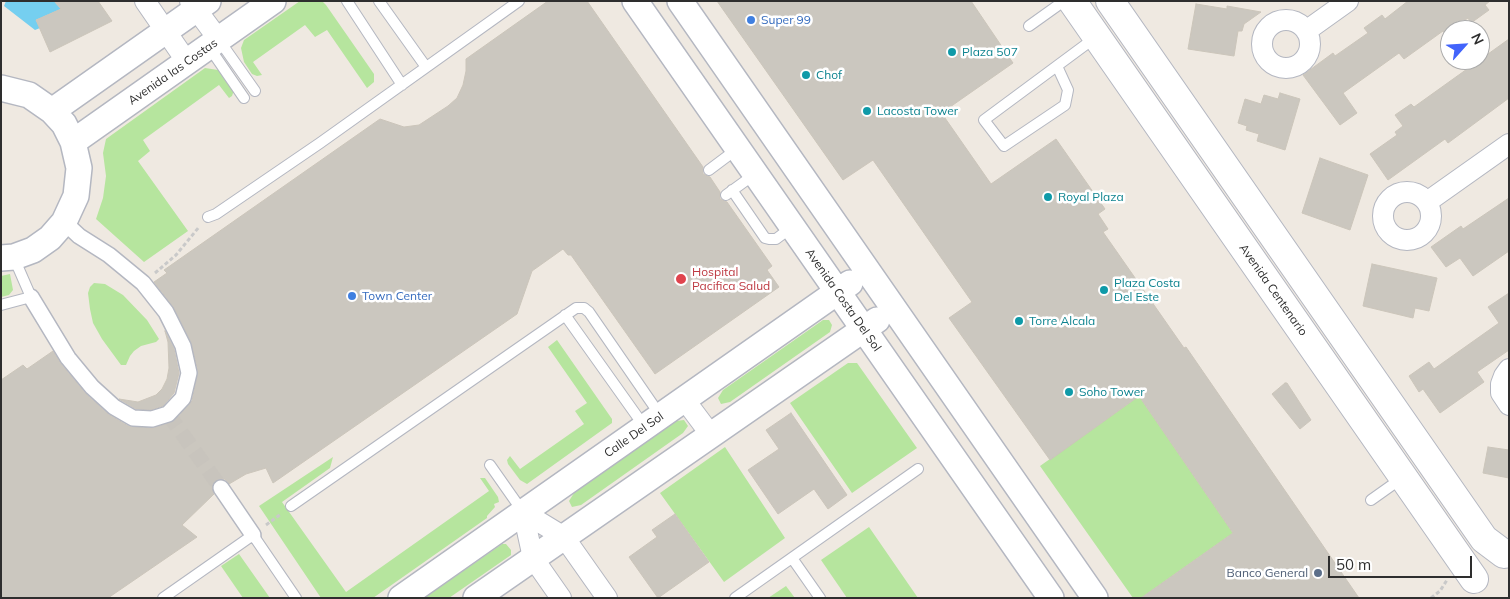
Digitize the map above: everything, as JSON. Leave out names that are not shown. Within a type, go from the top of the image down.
[{"type":"main road","name":"Avenida Centenario","points":[[1072,1],[1403,478],[1469,593]]},
{"type":"main road","points":[[1110,1],[1484,540],[1506,554]]},
{"type":"main road","points":[[1327,367],[1352,348]]},
{"type":"main road","points":[[1469,593],[1472,576],[1483,564],[1492,558],[1506,554]]},
{"type":"street","points":[[144,1],[187,62]]},
{"type":"street","name":"Avenida las Costas","points":[[73,142],[273,1]]},
{"type":"street","name":"Avenida Costa Del Sol","points":[[635,1],[1050,598]]},
{"type":"street","points":[[680,1],[1095,598]]},
{"type":"street","points":[[1306,30],[1348,1]]},
{"type":"street","points":[[52,111],[166,31],[198,4],[214,43]]},
{"type":"street","points":[[1,88],[29,95],[52,111],[64,124],[73,142],[79,168],[76,196],[64,222],[50,238],[33,250],[7,257]]},
{"type":"street","points":[[1427,202],[1509,144]]},
{"type":"street","points":[[31,297],[68,358],[92,387],[114,407],[133,418],[152,419],[168,414],[183,398],[189,373],[183,346],[166,312],[143,283],[109,255],[79,236],[64,222]]},
{"type":"street","name":"Calle Del Sol","points":[[401,598],[866,271]]},
{"type":"street","points":[[476,598],[893,309]]},
{"type":"street","points":[[1509,369],[1501,384],[1501,392],[1509,405]]},
{"type":"street","points":[[684,399],[711,435]]},
{"type":"street","points":[[221,488],[253,536]]},
{"type":"street","points":[[523,512],[564,537],[607,598]]},
{"type":"street","points":[[523,512],[533,558],[561,598]]},
{"type":"lane","points":[[347,1],[402,85]]},
{"type":"lane","points":[[379,1],[426,67]]},
{"type":"lane","points":[[208,217],[216,214],[402,85],[519,1]]},
{"type":"lane","points":[[1028,26],[1064,1]]},
{"type":"lane","points":[[1057,66],[1068,90],[1065,105],[1004,146],[984,120],[1057,66],[1097,37]]},
{"type":"lane","points":[[214,43],[255,91]]},
{"type":"lane","points":[[214,43],[244,98]]},
{"type":"lane","points":[[709,170],[738,149]]},
{"type":"lane","points":[[755,174],[729,192],[765,238],[776,238],[792,227]]},
{"type":"lane","points":[[1,305],[31,297],[19,272],[7,257]]},
{"type":"lane","points":[[291,506],[576,308],[584,308],[589,312],[653,422]]},
{"type":"lane","points":[[566,315],[653,422]]},
{"type":"lane","points":[[490,465],[523,512]]},
{"type":"lane","points":[[735,598],[918,470]]},
{"type":"lane","points":[[1371,500],[1403,478]]},
{"type":"lane","points":[[163,598],[253,536],[296,598]]},
{"type":"lane","points":[[792,558],[820,598]]},
{"type":"path","points":[[143,283],[176,255],[208,217]]},
{"type":"path","points":[[253,536],[291,506]]},
{"type":"green space","points":[[300,1],[322,1],[326,5],[374,74],[374,82],[367,88],[327,30],[315,37],[305,25],[253,62],[262,75],[252,74],[244,62],[241,48],[244,40]]},
{"type":"green space","points":[[205,68],[218,70],[234,90],[232,96],[229,98],[219,85],[143,140],[150,151],[138,161],[188,231],[144,262],[96,219],[103,198],[106,176],[103,153],[106,139]]},
{"type":"green space","points":[[10,274],[13,290],[9,295],[1,297],[1,276]]},
{"type":"green space","points":[[94,283],[105,284],[123,295],[147,320],[159,339],[134,351],[126,365],[121,365],[93,323],[88,293]]},
{"type":"green space","points":[[823,320],[829,320],[832,325],[830,332],[730,402],[721,404],[718,398],[723,390]]},
{"type":"green space","points":[[557,340],[612,419],[612,423],[527,484],[520,480],[508,464],[507,460],[510,456],[520,469],[584,424],[575,411],[587,403],[548,347]]},
{"type":"green space","points":[[848,363],[857,363],[917,448],[852,493],[790,403]]},
{"type":"green space","points":[[1139,396],[1233,533],[1141,598],[1133,598],[1040,466]]},
{"type":"green space","points":[[684,420],[688,426],[683,433],[581,505],[572,507],[569,501],[574,493],[676,421]]},
{"type":"green space","points":[[725,447],[785,538],[724,582],[660,493]]},
{"type":"green space","points":[[333,457],[330,468],[282,502],[346,592],[489,491],[480,478],[485,478],[498,497],[499,502],[494,504],[495,507],[487,518],[373,598],[321,598],[259,506]]},
{"type":"green space","points":[[869,527],[918,598],[847,598],[821,560]]},
{"type":"green space","points":[[502,544],[506,544],[511,550],[511,555],[449,598],[424,598]]},
{"type":"green space","points":[[239,554],[270,598],[243,598],[221,566]]},
{"type":"green space","points":[[786,586],[795,598],[768,598]]},
{"type":"water","points":[[6,1],[54,1],[61,9],[36,20],[40,28],[35,30],[4,6]]},
{"type":"building","points":[[54,1],[98,1],[112,21],[50,52],[36,20],[61,9]]},
{"type":"building","name":"Town Center","points":[[548,1],[587,1],[703,167],[703,174],[710,177],[720,192],[720,199],[727,202],[772,266],[767,270],[779,287],[655,374],[571,255],[568,255],[563,249],[532,271],[517,314],[273,483],[266,468],[246,474],[229,484],[225,479],[215,481],[212,488],[214,494],[182,525],[197,537],[108,598],[1,598],[1,380],[23,365],[27,369],[53,351],[61,364],[86,394],[108,414],[128,426],[152,428],[174,421],[192,401],[198,371],[191,342],[174,308],[154,282],[167,273],[164,270],[380,119],[404,127],[419,125],[448,106],[457,98],[463,85],[466,59]]},
{"type":"building","points":[[717,1],[971,1],[1013,63],[950,107],[945,118],[991,184],[1056,139],[1105,209],[1098,214],[1108,229],[1103,232],[1184,348],[1186,347],[1359,598],[1141,598],[1233,533],[1139,396],[1050,460],[949,318],[972,302],[873,160],[843,180]]},
{"type":"building","points":[[1408,1],[1490,1],[1485,5],[1489,10],[1475,20],[1469,20],[1468,18],[1465,20],[1440,20],[1440,33],[1404,59],[1399,53],[1343,93],[1357,113],[1340,125],[1303,75],[1333,53],[1335,56],[1368,33],[1364,28],[1382,15],[1385,19]]},
{"type":"building","points":[[1196,4],[1227,9],[1227,6],[1261,12],[1244,24],[1242,31],[1238,31],[1234,56],[1188,49]]},
{"type":"building","points":[[1509,39],[1509,98],[1448,143],[1445,139],[1388,180],[1370,154],[1397,135],[1395,132],[1403,126],[1395,115],[1411,104],[1414,107],[1466,70],[1490,70],[1490,53]]},
{"type":"building","points":[[1280,93],[1300,99],[1285,150],[1257,141],[1259,134],[1246,130],[1247,126],[1238,123],[1245,99],[1261,104],[1264,95],[1278,99]]},
{"type":"building","points":[[1320,158],[1368,175],[1350,230],[1302,213]]},
{"type":"building","points":[[1509,198],[1509,251],[1473,276],[1460,258],[1446,267],[1431,247],[1461,226],[1463,229]]},
{"type":"building","points":[[1372,264],[1437,278],[1429,311],[1415,308],[1413,318],[1363,306]]},
{"type":"building","points":[[1509,293],[1509,350],[1477,372],[1484,382],[1440,413],[1423,389],[1419,392],[1409,376],[1429,362],[1434,369],[1499,323],[1488,307]]},
{"type":"building","points":[[165,331],[174,349],[179,373],[174,393],[163,406],[151,410],[136,409],[119,399],[138,402],[156,395],[162,389],[167,379],[169,368],[168,342]]},
{"type":"building","points":[[1287,383],[1311,420],[1300,429],[1272,394]]},
{"type":"building","points":[[791,413],[847,495],[828,509],[814,489],[778,514],[748,470],[779,449],[766,430]]},
{"type":"building","points":[[1488,447],[1509,450],[1509,478],[1483,473]]},
{"type":"building","points":[[675,514],[709,562],[658,598],[629,557],[657,537],[652,530]]},
{"type":"tunnel","points":[[168,414],[221,488]]},
{"type":"place","name":"Super 99","points":[[751,20]]},
{"type":"place","name":"Plaza 507","points":[[952,52]]},
{"type":"place","name":"Chof","points":[[806,75]]},
{"type":"place","name":"Lacosta Tower","points":[[867,111]]},
{"type":"place","name":"Royal Plaza","points":[[1048,197]]},
{"type":"place","name":"Hospital Pacifica Salud","points":[[681,279]]},
{"type":"place","name":"Plaza Costa Del Este","points":[[1104,290]]},
{"type":"place","name":"Town Center","points":[[352,296]]},
{"type":"place","name":"Torre Alcala","points":[[1019,321]]},
{"type":"place","name":"Soho Tower","points":[[1069,392]]},
{"type":"place","name":"Banco General","points":[[1318,573]]}]
